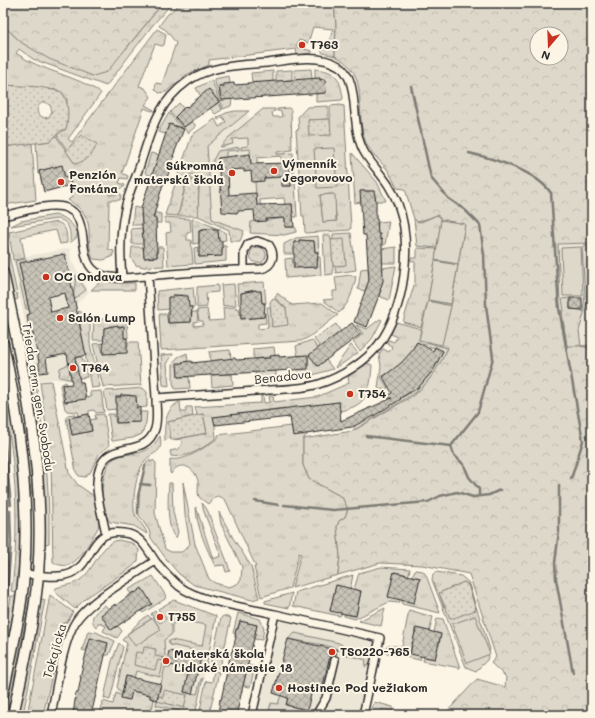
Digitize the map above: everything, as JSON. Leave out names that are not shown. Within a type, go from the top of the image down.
[{"type":"street","name":"Benadova","points":[[122,277],[120,254],[124,210],[154,120],[165,102],[188,81],[214,70],[312,59],[333,63],[348,73],[351,83],[357,138],[366,155],[385,178],[398,204],[404,234],[404,274],[400,296],[388,330],[379,344],[363,360],[338,376],[320,384],[295,388],[156,398]]},
{"type":"street","points":[[3,216],[50,206],[66,209],[74,214],[81,225],[85,257],[89,266],[99,274],[122,277],[260,269],[269,265],[273,256],[269,245],[257,241],[248,244],[244,255],[244,269]]},
{"type":"street","name":"Trieda arm. gen. Svobodu","points":[[3,273],[19,351],[36,464],[39,542],[38,575],[27,649],[13,715]]},
{"type":"street","points":[[106,534],[97,485],[97,476],[104,458],[112,452],[137,447],[148,440],[154,432],[156,424],[156,398],[148,275]]},
{"type":"street","points":[[4,350],[19,351]]},
{"type":"street","name":"Trieda arm. gen. Svobodu","points":[[3,694],[20,610],[24,574],[25,503],[19,432],[4,350]]},
{"type":"street","points":[[24,574],[61,575],[74,572],[82,564],[99,538],[106,534],[122,532],[136,536],[143,542],[155,561],[180,586],[195,594],[380,638],[363,715]]},
{"type":"street","name":"Tokajícka","points":[[50,715],[68,636],[75,621],[88,607],[155,561]]},
{"type":"street","points":[[252,715],[275,614]]},
{"type":"street","points":[[316,715],[326,698],[335,660]]},
{"type":"shaded area","name":"Súkromná materská škola","points":[[246,113],[250,119],[258,222],[251,222],[250,231],[244,231],[212,219],[207,146]]},
{"type":"shaded area","points":[[592,243],[592,349],[581,346],[567,347],[560,303],[558,244]]},
{"type":"shaded area","points":[[70,248],[71,260],[89,292],[73,307],[88,378],[68,381],[55,379],[37,381],[12,259]]},
{"type":"shaded area","points":[[275,614],[380,638],[363,715],[252,715]]},
{"type":"shaded area","name":"Materská škola Lidické námestie 18","points":[[166,619],[216,621],[195,715],[111,715],[122,668],[167,628]]},
{"type":"green space","points":[[3,3],[165,3],[158,9],[107,72],[93,76],[49,59],[22,43],[3,25]]},
{"type":"green space","points":[[165,3],[172,3],[152,26],[106,86],[33,59],[19,49],[16,53],[37,65],[81,82],[101,93],[68,139],[72,142],[157,29],[166,34],[164,45],[162,46],[155,44],[139,86],[145,88],[151,97],[145,105],[154,110],[152,111],[144,108],[122,173],[128,176],[127,179],[121,178],[119,183],[125,185],[124,187],[118,189],[118,187],[108,187],[109,195],[120,193],[121,195],[120,200],[109,200],[108,249],[114,251],[112,257],[103,260],[93,259],[90,250],[89,228],[87,221],[84,214],[78,207],[68,200],[72,197],[73,192],[69,177],[65,178],[62,166],[39,171],[38,174],[36,143],[51,141],[56,136],[75,164],[81,135],[67,150],[57,135],[66,129],[67,99],[58,90],[3,85],[3,25],[22,43],[126,49],[158,9]]},
{"type":"green space","points":[[181,3],[334,3],[336,25],[335,56],[323,53],[321,50],[323,48],[327,49],[333,29],[313,27],[308,43],[299,40],[296,47],[312,51],[312,53],[297,55],[296,49],[209,60],[209,65],[188,74],[166,92],[159,93],[155,89],[156,83],[162,84],[176,43],[166,30],[159,26],[167,15]]},
{"type":"green space","points":[[334,3],[592,3],[592,243],[558,244],[560,303],[567,346],[581,346],[592,349],[592,715],[444,715],[477,679],[505,687],[506,677],[491,663],[496,657],[469,574],[422,565],[380,563],[338,575],[340,556],[337,527],[339,521],[345,517],[348,509],[342,497],[309,479],[303,465],[303,439],[353,431],[414,395],[429,379],[438,367],[448,348],[441,346],[451,306],[465,224],[441,220],[437,215],[418,222],[414,219],[405,189],[397,188],[387,169],[366,143],[362,131],[360,94],[354,72],[346,63],[335,56],[336,25]]},
{"type":"green space","points":[[311,69],[312,79],[295,80],[294,70]]},
{"type":"green space","points":[[315,69],[328,72],[336,77],[339,81],[343,98],[342,100],[316,102],[316,94],[326,93],[325,80],[315,78]]},
{"type":"green space","points":[[292,70],[292,80],[287,80],[287,82],[276,81],[276,71]]},
{"type":"green space","points":[[273,71],[273,81],[257,84],[257,82],[252,83],[251,73]]},
{"type":"green space","points":[[229,76],[230,84],[219,86],[221,100],[232,99],[231,106],[223,109],[214,79]]},
{"type":"green space","points":[[212,80],[222,110],[215,114],[210,108],[219,102],[209,89],[200,95],[196,88]]},
{"type":"green space","points":[[3,85],[40,87],[62,92],[66,100],[68,110],[66,129],[60,131],[51,141],[3,147]],"holes":[[[44,102],[50,105],[52,111],[49,117],[44,118],[38,114],[37,109],[40,104]]]},
{"type":"green space","points":[[179,103],[183,108],[176,117],[184,127],[192,121],[196,126],[188,133],[170,112]]},
{"type":"green space","points":[[328,106],[328,119],[308,120],[330,135],[330,106],[344,106],[351,228],[350,230],[306,233],[304,216],[302,216],[296,130],[299,129],[298,117],[307,107]],"holes":[[[333,194],[337,221],[323,222],[320,195]]]},
{"type":"green space","points":[[289,108],[291,110],[292,150],[277,152],[277,154],[293,153],[294,176],[291,177],[290,163],[282,163],[281,156],[257,158],[258,178],[251,169],[250,149],[241,150],[241,147],[248,146],[248,138],[232,139],[233,144],[220,147],[228,138],[263,109],[275,109],[275,111],[272,112],[273,117],[282,117],[281,111],[277,111],[277,109]]},
{"type":"green space","points":[[235,111],[249,111],[207,146],[212,219],[244,231],[240,241],[230,241],[229,230],[198,216],[199,182],[194,181],[194,179],[197,178],[198,175],[190,174],[189,177],[192,178],[192,181],[177,178],[192,135],[215,119],[219,127],[226,122],[223,117],[218,120],[217,118],[226,113]]},
{"type":"green space","points":[[169,113],[182,128],[170,124],[166,134],[158,132]]},
{"type":"green space","points":[[330,119],[331,135],[309,136],[308,120]]},
{"type":"green space","points":[[81,135],[97,144],[89,157],[75,164],[66,151]]},
{"type":"green space","points":[[32,143],[36,200],[3,205],[3,147]]},
{"type":"green space","points":[[239,147],[239,150],[226,151],[226,157],[218,158],[219,170],[214,170],[213,160],[218,151]]},
{"type":"green space","points":[[334,148],[337,187],[317,188],[314,149]]},
{"type":"green space","points":[[151,153],[159,155],[152,176],[145,173]]},
{"type":"green space","points":[[352,153],[377,182],[386,201],[376,201],[374,191],[361,191],[361,202],[355,203]]},
{"type":"green space","points":[[282,177],[283,186],[291,186],[291,182],[295,182],[297,217],[293,217],[292,204],[285,205],[284,198],[260,200],[261,219],[258,219],[255,182],[264,178]]},
{"type":"green space","points":[[187,180],[199,181],[198,216],[178,216]]},
{"type":"green space","points":[[176,181],[186,183],[178,216],[165,215]]},
{"type":"green space","points":[[320,195],[335,195],[336,221],[323,222]]},
{"type":"green space","points":[[134,207],[161,214],[161,223],[157,223],[154,213],[141,214],[142,225],[132,225]]},
{"type":"green space","points":[[55,215],[66,219],[78,233],[76,238],[70,243],[69,230],[64,221],[56,219],[11,226],[21,221]]},
{"type":"green space","points":[[437,215],[441,220],[437,248],[417,246],[414,219],[421,222]]},
{"type":"green space","points":[[165,217],[190,219],[191,232],[187,233],[187,240],[191,240],[193,264],[168,266],[166,233],[171,232],[170,223],[165,223]]},
{"type":"green space","points":[[285,218],[285,227],[294,227],[296,228],[296,232],[284,235],[250,233],[251,222]]},
{"type":"green space","points":[[192,219],[198,220],[225,232],[226,240],[219,241],[218,230],[204,229],[199,231],[199,243],[193,244]]},
{"type":"green space","points":[[441,220],[465,224],[458,264],[435,260]]},
{"type":"green space","points":[[389,221],[385,245],[382,245],[381,239],[377,235],[378,222]]},
{"type":"green space","points":[[56,222],[60,223],[64,227],[67,243],[60,244],[56,230],[21,237],[25,258],[13,260],[9,232]]},
{"type":"green space","points":[[142,228],[143,244],[132,244],[131,229]]},
{"type":"green space","points":[[351,233],[356,270],[336,273],[335,266],[333,266],[333,274],[325,275],[323,235],[330,235],[331,240],[333,239],[333,234]]},
{"type":"green space","points":[[318,236],[319,252],[315,252],[314,241],[299,240],[299,242],[294,242],[295,254],[284,254],[284,244],[296,238]]},
{"type":"green space","points":[[344,239],[346,265],[333,266],[331,240]]},
{"type":"green space","points":[[3,242],[7,245],[18,299],[14,300],[5,264]]},
{"type":"green space","points":[[584,245],[588,245],[587,303],[579,331],[581,346],[567,347],[562,312],[564,311],[562,299],[570,298],[570,309],[582,310],[583,312],[585,295],[582,247]]},
{"type":"green space","points":[[223,246],[226,246],[226,261],[195,264],[194,248],[198,247],[197,252],[199,252],[199,257],[221,256]]},
{"type":"green space","points":[[132,247],[143,247],[144,258],[157,257],[158,247],[163,247],[164,266],[144,267],[136,265],[131,258]]},
{"type":"green space","points":[[258,247],[264,249],[266,255],[264,261],[258,263],[252,261],[250,255],[252,249]]},
{"type":"green space","points":[[396,247],[396,263],[382,263],[381,249]]},
{"type":"green space","points":[[581,247],[583,296],[563,296],[561,248]]},
{"type":"green space","points":[[417,248],[437,249],[435,260],[458,265],[435,261],[428,300],[451,304],[451,306],[428,301],[421,327],[403,322],[415,282],[415,262],[410,260],[411,258],[417,258]]},
{"type":"green space","points":[[318,257],[320,257],[321,275],[286,278],[285,259],[292,258],[294,268],[317,267]]},
{"type":"green space","points":[[26,259],[27,262],[19,263],[29,309],[26,309],[15,261]]},
{"type":"green space","points":[[435,261],[458,265],[451,304],[428,300]]},
{"type":"green space","points":[[396,266],[389,300],[379,296],[381,285],[369,281],[365,291],[358,289],[361,269],[368,268],[369,279],[382,278],[382,268]]},
{"type":"green space","points":[[76,275],[86,290],[73,300]]},
{"type":"green space","points":[[351,275],[356,277],[352,291],[346,305],[339,313],[323,300],[333,299],[333,291],[337,291],[335,277]]},
{"type":"green space","points":[[101,281],[135,283],[135,290],[91,290]]},
{"type":"green space","points":[[264,282],[266,303],[262,303],[255,290],[241,293],[242,304],[239,305],[237,284]]},
{"type":"green space","points":[[234,284],[236,305],[223,306],[221,285]]},
{"type":"green space","points":[[218,285],[218,292],[206,293],[207,307],[197,308],[197,287]]},
{"type":"green space","points":[[193,287],[195,307],[189,307],[182,295],[173,295],[173,297],[168,298],[169,309],[158,310],[157,291]]},
{"type":"green space","points":[[277,293],[292,305],[322,303],[338,315],[309,337],[301,341],[161,350],[159,314],[166,314],[168,323],[191,322],[192,312],[197,312],[198,321],[194,322],[194,326],[203,325],[203,321],[199,321],[197,310],[207,309],[209,321],[224,320],[223,308],[236,307],[236,309],[239,308],[241,319],[264,317],[265,312],[266,323],[258,324],[258,329],[268,328],[267,307],[271,307],[272,327],[286,308],[275,298]]},
{"type":"green space","points":[[273,298],[286,308],[288,325],[272,327],[270,302]]},
{"type":"green space","points":[[428,301],[451,306],[442,345],[419,340]]},
{"type":"green space","points":[[79,311],[90,317],[90,344],[100,387],[91,388],[78,313]]},
{"type":"green space","points":[[94,319],[127,319],[128,338],[124,338],[123,326],[109,326],[104,328],[104,340],[93,340]]},
{"type":"green space","points":[[380,319],[382,320],[372,339],[360,351],[353,342],[363,334],[356,325],[367,329]]},
{"type":"green space","points":[[396,322],[421,329],[419,340],[448,348],[437,370],[421,389],[353,431],[356,424],[369,418],[366,410],[370,407],[374,415],[411,392],[407,385],[419,387],[432,372],[425,366],[426,364],[434,368],[443,351],[417,342],[412,350],[420,355],[381,377],[388,388],[381,390],[378,388],[381,366],[379,354],[383,349],[389,352],[392,347],[387,343],[389,340],[394,342],[397,337],[391,334]]},
{"type":"green space","points":[[336,324],[341,332],[320,347],[314,339]]},
{"type":"green space","points":[[312,340],[318,349],[310,355],[317,366],[326,360],[333,369],[299,379],[298,369],[308,368],[308,356],[298,356],[296,346]]},
{"type":"green space","points":[[128,342],[138,342],[141,385],[103,387],[93,344],[103,343],[101,344],[103,354],[128,347]]},
{"type":"green space","points":[[351,345],[358,353],[336,368],[335,367]]},
{"type":"green space","points":[[592,345],[592,349],[581,346]]},
{"type":"green space","points":[[274,347],[275,356],[255,359],[253,357],[253,349]]},
{"type":"green space","points":[[230,350],[231,359],[211,361],[209,352]]},
{"type":"green space","points":[[73,353],[82,359],[85,365],[87,377],[69,379],[59,377],[60,368],[69,364],[70,374],[78,372]]},
{"type":"green space","points":[[187,353],[188,361],[183,362],[178,377],[189,377],[190,388],[175,389],[173,383],[173,363],[178,357]]},
{"type":"green space","points":[[173,354],[167,364],[169,386],[163,385],[161,355]]},
{"type":"green space","points":[[367,363],[372,365],[369,389],[366,396],[357,405],[340,411],[338,402],[300,408],[292,418],[287,418],[285,408],[214,417],[216,438],[195,452],[183,456],[171,456],[170,451],[179,449],[182,443],[181,439],[173,440],[207,433],[203,414],[197,415],[195,407],[261,403],[261,396],[263,396],[264,403],[270,402],[269,396],[273,396],[274,402],[317,397],[349,383],[348,377]]},
{"type":"green space","points":[[28,369],[32,370],[35,378],[46,460],[49,543],[43,545],[44,500],[41,462]]},
{"type":"green space","points":[[276,371],[276,382],[256,383],[255,372]]},
{"type":"green space","points":[[3,374],[6,380],[10,406],[20,512],[19,565],[16,592],[11,591],[15,549],[15,489],[13,462],[4,399]]},
{"type":"green space","points":[[232,374],[233,385],[212,387],[211,375]]},
{"type":"green space","points":[[51,381],[69,473],[78,485],[94,496],[99,524],[80,556],[68,565],[61,565],[53,562],[51,462],[40,382]]},
{"type":"green space","points":[[66,382],[66,402],[90,397],[90,392],[101,391],[104,412],[96,413],[94,410],[89,411],[89,414],[79,416],[78,412],[67,411],[65,409],[60,385]]},
{"type":"green space","points":[[143,388],[147,392],[147,407],[137,408],[131,395],[121,395],[121,397],[116,397],[117,409],[107,410],[104,391]]},
{"type":"green space","points":[[180,402],[181,412],[186,412],[186,407],[192,407],[193,416],[168,422],[171,437],[165,441],[166,418],[171,409]]},
{"type":"green space","points":[[140,412],[147,412],[146,423],[142,434],[133,438],[112,441],[108,414],[114,414],[116,423],[140,422]]},
{"type":"green space","points":[[75,414],[76,416],[69,418],[72,435],[92,431],[90,420],[96,419],[95,415],[104,414],[109,446],[99,454],[90,473],[85,477],[79,476],[76,472],[66,417],[68,415]]},
{"type":"green space","points":[[203,414],[207,433],[171,440],[168,422]]},
{"type":"green space","points":[[21,415],[32,458],[34,506],[28,476]]},
{"type":"green space","points":[[291,426],[309,433],[303,439],[303,465],[309,479],[342,497],[348,509],[345,517],[339,521],[337,527],[340,556],[338,575],[292,588],[301,554],[299,553],[290,588],[261,597],[254,567],[256,567],[226,501],[217,496],[208,504],[199,497],[198,481],[194,472],[182,466],[174,469],[171,474],[170,459],[182,458],[195,453],[218,438],[218,435]]},
{"type":"green space","points":[[3,430],[10,506],[3,500]]},
{"type":"green space","points":[[160,436],[161,442],[159,450],[147,458],[141,467],[135,491],[134,510],[147,534],[134,526],[110,522],[106,516],[102,501],[102,485],[109,463],[114,458],[148,449]]},
{"type":"green space","points":[[149,460],[152,462],[153,460],[156,463],[155,513],[165,549],[171,552],[182,552],[190,544],[185,515],[183,482],[195,544],[209,579],[215,583],[229,587],[237,584],[241,580],[242,567],[221,524],[219,512],[233,538],[251,566],[259,598],[252,600],[194,585],[179,574],[167,560],[151,538],[149,530],[138,514],[140,485],[145,465]]},
{"type":"green space","points":[[169,483],[172,483],[173,512],[178,532],[176,538],[173,534],[169,520]]},
{"type":"green space","points":[[202,503],[208,512],[230,571],[226,572],[224,565],[215,566],[205,545],[196,514],[196,507],[213,559],[221,556]]},
{"type":"green space","points":[[10,513],[6,594],[3,590],[3,525]]},
{"type":"green space","points":[[118,540],[132,543],[139,550],[138,561],[132,567],[86,598],[75,609],[54,591],[56,588],[80,580],[90,570],[106,547]]},
{"type":"green space","points":[[381,567],[410,569],[408,577],[405,576],[405,574],[394,572],[392,583],[400,600],[399,603],[389,602],[355,619],[344,616],[344,614],[356,616],[361,591],[354,589],[359,573]]},
{"type":"green space","points":[[415,570],[423,571],[426,575],[440,613],[402,604],[402,600],[417,589],[420,578],[412,576]]},
{"type":"green space","points":[[436,572],[461,576],[468,582],[469,585],[490,649],[487,660],[476,671],[466,667],[432,580],[433,574]],"holes":[[[464,582],[469,585],[476,609],[444,607],[439,593]]]},
{"type":"green space","points":[[353,575],[350,590],[336,585],[330,610],[342,613],[340,616],[293,606],[296,592]]},
{"type":"green space","points":[[153,576],[166,596],[165,599],[143,613],[135,593],[134,592],[131,594],[128,590]]},
{"type":"green space","points":[[464,582],[468,585],[476,610],[450,618],[439,593]]},
{"type":"green space","points":[[292,593],[289,608],[265,603],[265,601]]},
{"type":"green space","points":[[50,595],[73,612],[67,622],[59,625],[57,630],[62,631],[43,715],[27,715]]},
{"type":"green space","points":[[11,596],[16,596],[3,671],[3,644]]},
{"type":"green space","points":[[26,598],[30,598],[8,715],[4,715]]},
{"type":"green space","points":[[40,598],[45,600],[23,715],[18,715]]},
{"type":"green space","points":[[174,600],[216,616],[205,673],[197,671],[192,656],[194,650],[170,645],[168,642],[171,640],[202,646],[206,625],[178,620],[172,625],[172,634],[164,640],[165,655],[160,677],[136,671],[134,678],[126,676],[122,694],[117,687],[127,643],[122,640],[128,634],[161,630],[151,614],[155,611],[157,614],[154,616],[160,623],[166,619],[158,609]]},
{"type":"green space","points":[[105,605],[109,610],[102,615],[111,630],[118,626],[122,631],[117,638],[103,631],[106,626],[99,623],[96,627],[93,623],[92,620],[94,614]]},
{"type":"green space","points":[[385,608],[381,626],[359,621]]},
{"type":"green space","points":[[409,610],[433,617],[429,633],[427,631],[415,628],[414,642],[412,642],[410,653],[421,656],[420,660],[382,652],[388,646],[402,646]]},
{"type":"green space","points":[[238,613],[260,619],[264,628],[262,640],[254,639],[257,625],[240,621],[235,634],[233,633]]},
{"type":"green space","points":[[148,615],[151,619],[129,633],[137,624]]},
{"type":"green space","points":[[223,616],[231,618],[220,668],[210,666],[221,618]]},
{"type":"green space","points":[[475,616],[490,654],[467,663],[452,624]]},
{"type":"green space","points":[[153,618],[161,630],[135,646],[127,634]]},
{"type":"green space","points":[[437,618],[443,619],[460,668],[423,661],[424,657],[435,659],[438,648],[436,648],[439,645],[441,634],[434,632]]},
{"type":"green space","points":[[88,631],[96,632],[115,641],[109,655],[105,655],[108,643],[91,638],[86,651],[82,650]]},
{"type":"green space","points":[[295,633],[339,643],[345,647],[348,656],[343,655],[344,651],[324,645],[288,639]]},
{"type":"green space","points":[[119,643],[123,647],[110,700],[104,698],[112,661]]},
{"type":"green space","points":[[144,647],[156,649],[155,656],[164,658],[163,661],[158,660],[155,670],[134,665],[136,652],[143,653]]},
{"type":"green space","points":[[347,647],[373,653],[369,665],[365,667],[366,660],[350,656]]},
{"type":"green space","points":[[171,665],[189,669],[184,692],[197,694],[201,679],[203,678],[195,715],[179,715],[180,711],[156,705],[165,667],[170,668]]},
{"type":"green space","points":[[248,665],[255,667],[250,687],[243,686]]},
{"type":"green space","points":[[214,671],[219,672],[209,715],[199,715],[206,681],[212,682]]},
{"type":"green space","points":[[292,681],[286,705],[303,709],[301,715],[292,715],[269,710],[271,703],[278,704],[281,695]]},
{"type":"green space","points":[[164,690],[187,695],[184,708],[157,701],[159,696],[163,697]]},
{"type":"green space","points":[[132,691],[150,695],[150,698],[154,699],[151,715],[100,715],[103,701],[113,704],[116,693],[122,696],[121,698],[129,700]]},
{"type":"green space","points":[[374,702],[393,707],[393,711],[382,709],[380,715],[370,715]]},
{"type":"building","points":[[320,78],[320,80],[325,79],[326,93],[221,100],[219,86],[224,86],[224,84],[234,83],[234,85]]},
{"type":"building","points":[[209,89],[219,102],[184,127],[175,117],[186,106],[187,107]]},
{"type":"building","points":[[169,124],[184,129],[173,156],[165,184],[163,184],[153,218],[156,218],[157,257],[144,258],[141,208]]},
{"type":"building","points":[[250,154],[251,164],[290,163],[291,186],[282,186],[282,177],[264,178],[264,181],[252,182],[251,171],[244,172],[244,169],[228,170],[229,195],[256,193],[257,205],[292,204],[294,227],[285,227],[285,218],[266,219],[266,221],[255,222],[254,210],[238,211],[238,213],[222,212],[218,158]]},
{"type":"building","points":[[62,165],[65,178],[69,177],[71,185],[44,192],[39,171]]},
{"type":"building","points":[[360,191],[374,191],[378,234],[380,234],[380,240],[382,239],[383,281],[367,327],[354,322],[369,280],[366,235],[363,235]]},
{"type":"building","points":[[213,228],[213,230],[218,230],[219,241],[222,241],[222,256],[199,257],[199,231]]},
{"type":"building","points":[[299,240],[314,241],[315,252],[318,252],[317,267],[294,268],[294,242],[299,242]]},
{"type":"building","points":[[65,254],[86,355],[75,358],[80,382],[83,382],[86,399],[65,402],[62,385],[72,384],[67,354],[46,358],[48,372],[39,373],[39,362],[33,333],[30,334],[27,315],[30,314],[19,263]],"holes":[[[65,293],[68,308],[51,312],[48,297]]]},
{"type":"building","points":[[256,290],[261,291],[262,303],[265,303],[264,317],[241,319],[241,293]]},
{"type":"building","points":[[173,295],[188,296],[189,307],[192,307],[191,322],[168,323],[168,297],[173,297]]},
{"type":"building","points":[[570,298],[582,298],[582,310],[570,309]]},
{"type":"building","points":[[352,323],[361,334],[318,366],[309,355]]},
{"type":"building","points":[[118,325],[118,327],[124,326],[124,338],[127,338],[127,353],[103,354],[104,328]]},
{"type":"building","points":[[417,342],[433,351],[435,347],[443,351],[434,369],[418,388],[372,417],[352,427],[293,436],[290,417],[215,425],[213,417],[339,402],[341,421],[392,398],[385,398],[392,393],[383,377],[401,363],[411,352]]},
{"type":"building","points":[[279,355],[279,357],[308,355],[308,369],[178,377],[177,363],[192,361],[192,363],[235,358],[236,360],[270,358],[269,356]]},
{"type":"building","points":[[121,395],[136,396],[137,408],[140,407],[140,422],[116,423],[116,397],[121,397]]},
{"type":"building","points":[[89,414],[92,431],[72,435],[69,418]]},
{"type":"building","points":[[394,572],[420,578],[414,603],[388,597]]},
{"type":"building","points":[[336,585],[361,591],[356,616],[330,611]]},
{"type":"building","points":[[142,588],[152,604],[111,630],[101,615],[115,604],[115,606]]},
{"type":"building","points":[[240,621],[257,625],[237,715],[218,715],[220,699],[221,700],[231,652],[236,637],[236,629],[238,629]]},
{"type":"building","points":[[416,628],[441,634],[435,659],[410,654]]},
{"type":"building","points":[[90,638],[108,643],[91,715],[73,715],[76,693],[78,693],[80,677]]},
{"type":"building","points":[[288,639],[337,650],[336,655],[330,656],[322,689],[313,687],[307,710],[286,705],[288,698],[273,693]]},
{"type":"building","points":[[169,651],[201,658],[192,694],[184,692],[189,669],[166,664]]},
{"type":"building","points":[[126,676],[161,684],[157,700],[150,698],[150,695],[132,691],[130,700],[121,698]]},
{"type":"waterway","points":[[411,86],[431,178],[448,198],[465,210],[480,225],[484,255],[486,305],[493,358],[478,412],[451,446]]},
{"type":"waterway","points":[[469,153],[502,162],[525,172],[544,185],[551,193],[559,308],[583,441],[571,479]]},
{"type":"waterway","points":[[3,427],[11,505]]},
{"type":"waterway","points":[[366,436],[451,446]]},
{"type":"waterway","points":[[451,446],[454,455],[464,465],[469,477],[479,489],[479,496]]},
{"type":"waterway","points":[[138,513],[138,496],[145,466]]},
{"type":"waterway","points":[[140,484],[150,485]]},
{"type":"waterway","points":[[559,485],[559,531],[555,563],[556,579],[573,673]]},
{"type":"waterway","points":[[284,505],[333,510],[428,502],[440,496],[457,492],[473,497],[489,495],[500,490]]},
{"type":"waterway","points":[[255,501],[279,505]]},
{"type":"waterway","points":[[7,595],[11,542],[10,510]]},
{"type":"waterway","points":[[3,619],[6,602]]},
{"type":"place","name":"T763","points":[[302,45]]},
{"type":"place","name":"Výmenník Jegorovovo","points":[[274,171]]},
{"type":"place","name":"Súkromná materská škola","points":[[232,173]]},
{"type":"place","name":"Penzión Fontána","points":[[61,182]]},
{"type":"place","name":"OC Ondava","points":[[46,277]]},
{"type":"place","name":"Salón Lump","points":[[60,318]]},
{"type":"place","name":"T764","points":[[73,368]]},
{"type":"place","name":"T754","points":[[350,394]]},
{"type":"place","name":"T755","points":[[160,617]]},
{"type":"place","name":"TS0220-765","points":[[332,652]]},
{"type":"place","name":"Materská škola Lidické námestie 18","points":[[166,661]]},
{"type":"place","name":"Hostinec Pod vežiakom","points":[[279,688]]}]
